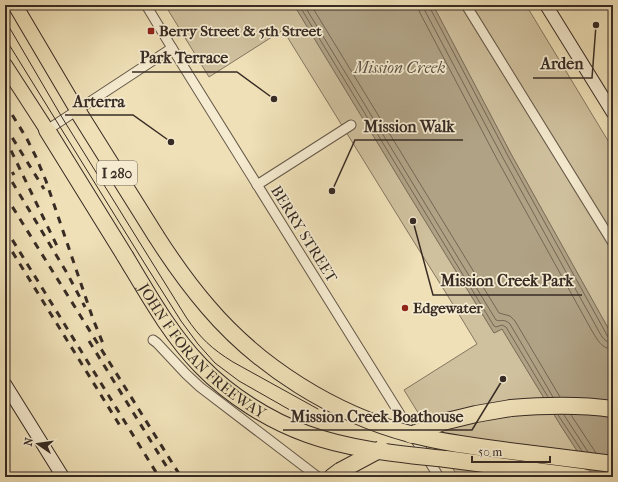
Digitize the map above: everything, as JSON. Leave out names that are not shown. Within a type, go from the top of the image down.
[{"type":"highway","name":"I 280","points":[[77,110],[171,260],[188,283],[208,308],[232,332],[256,354],[284,375],[312,393],[342,409],[372,422],[410,434],[448,442],[613,464]]},
{"type":"highway","name":"JOHN F FORAN FREEWAY","points":[[46,130],[157,309],[177,338],[201,366],[228,390],[257,410],[282,424],[332,442],[390,452],[582,477]]},
{"type":"highway","points":[[332,477],[374,452],[407,436],[443,422],[476,414],[511,408],[546,405],[575,405],[613,409]]},
{"type":"main road","points":[[15,5],[77,110]]},
{"type":"main road","points":[[5,65],[46,130]]},
{"type":"street","name":"BERRY STREET","points":[[146,5],[439,477]]},
{"type":"street","points":[[466,5],[613,243]]},
{"type":"street","points":[[546,5],[613,113]]},
{"type":"street","points":[[46,130],[172,48]]},
{"type":"street","points":[[257,185],[352,125]]},
{"type":"street","points":[[153,340],[200,387],[318,477]]},
{"type":"street","points":[[5,384],[63,477]]},
{"type":"shaded area","points":[[165,5],[294,5],[494,333],[502,329],[594,477],[458,477],[404,390],[477,344],[283,30],[209,77]]},
{"type":"shaded area","points":[[433,5],[526,5],[613,149],[613,337],[511,154]]},
{"type":"water","name":"Mission Creek","points":[[294,5],[433,5],[511,154],[613,337],[613,477],[594,477],[502,329],[494,333]]},
{"type":"tram line","points":[[5,20],[63,119],[196,331],[213,348],[233,362],[318,409]]},
{"type":"tram line","points":[[5,38],[145,264],[181,321],[198,344],[215,363],[239,381],[311,422]]},
{"type":"railway","points":[[5,103],[27,139],[46,181],[93,319],[104,346]]},
{"type":"railway","points":[[5,126],[44,189]]},
{"type":"railway","points":[[5,138],[57,246]]},
{"type":"railway","points":[[5,160],[14,175]]},
{"type":"railway","points":[[5,170],[67,273],[85,307]]},
{"type":"railway","points":[[5,195],[181,477]]},
{"type":"railway","points":[[5,228],[159,477]]},
{"type":"railway","points":[[5,240],[122,429]]},
{"type":"railway","points":[[89,341],[173,477]]},
{"type":"place","name":"Arden","points":[[596,25]]},
{"type":"place","name":"Berry Street & 5th Street","points":[[151,31]]},
{"type":"place","name":"Park Terrace","points":[[274,99]]},
{"type":"place","name":"Arterra","points":[[171,142]]},
{"type":"place","name":"Mission Walk","points":[[332,191]]},
{"type":"place","name":"Mission Creek Park","points":[[413,221]]},
{"type":"place","name":"Edgewater","points":[[405,308]]},
{"type":"place","name":"Mission Creek Boathouse","points":[[503,379]]}]
